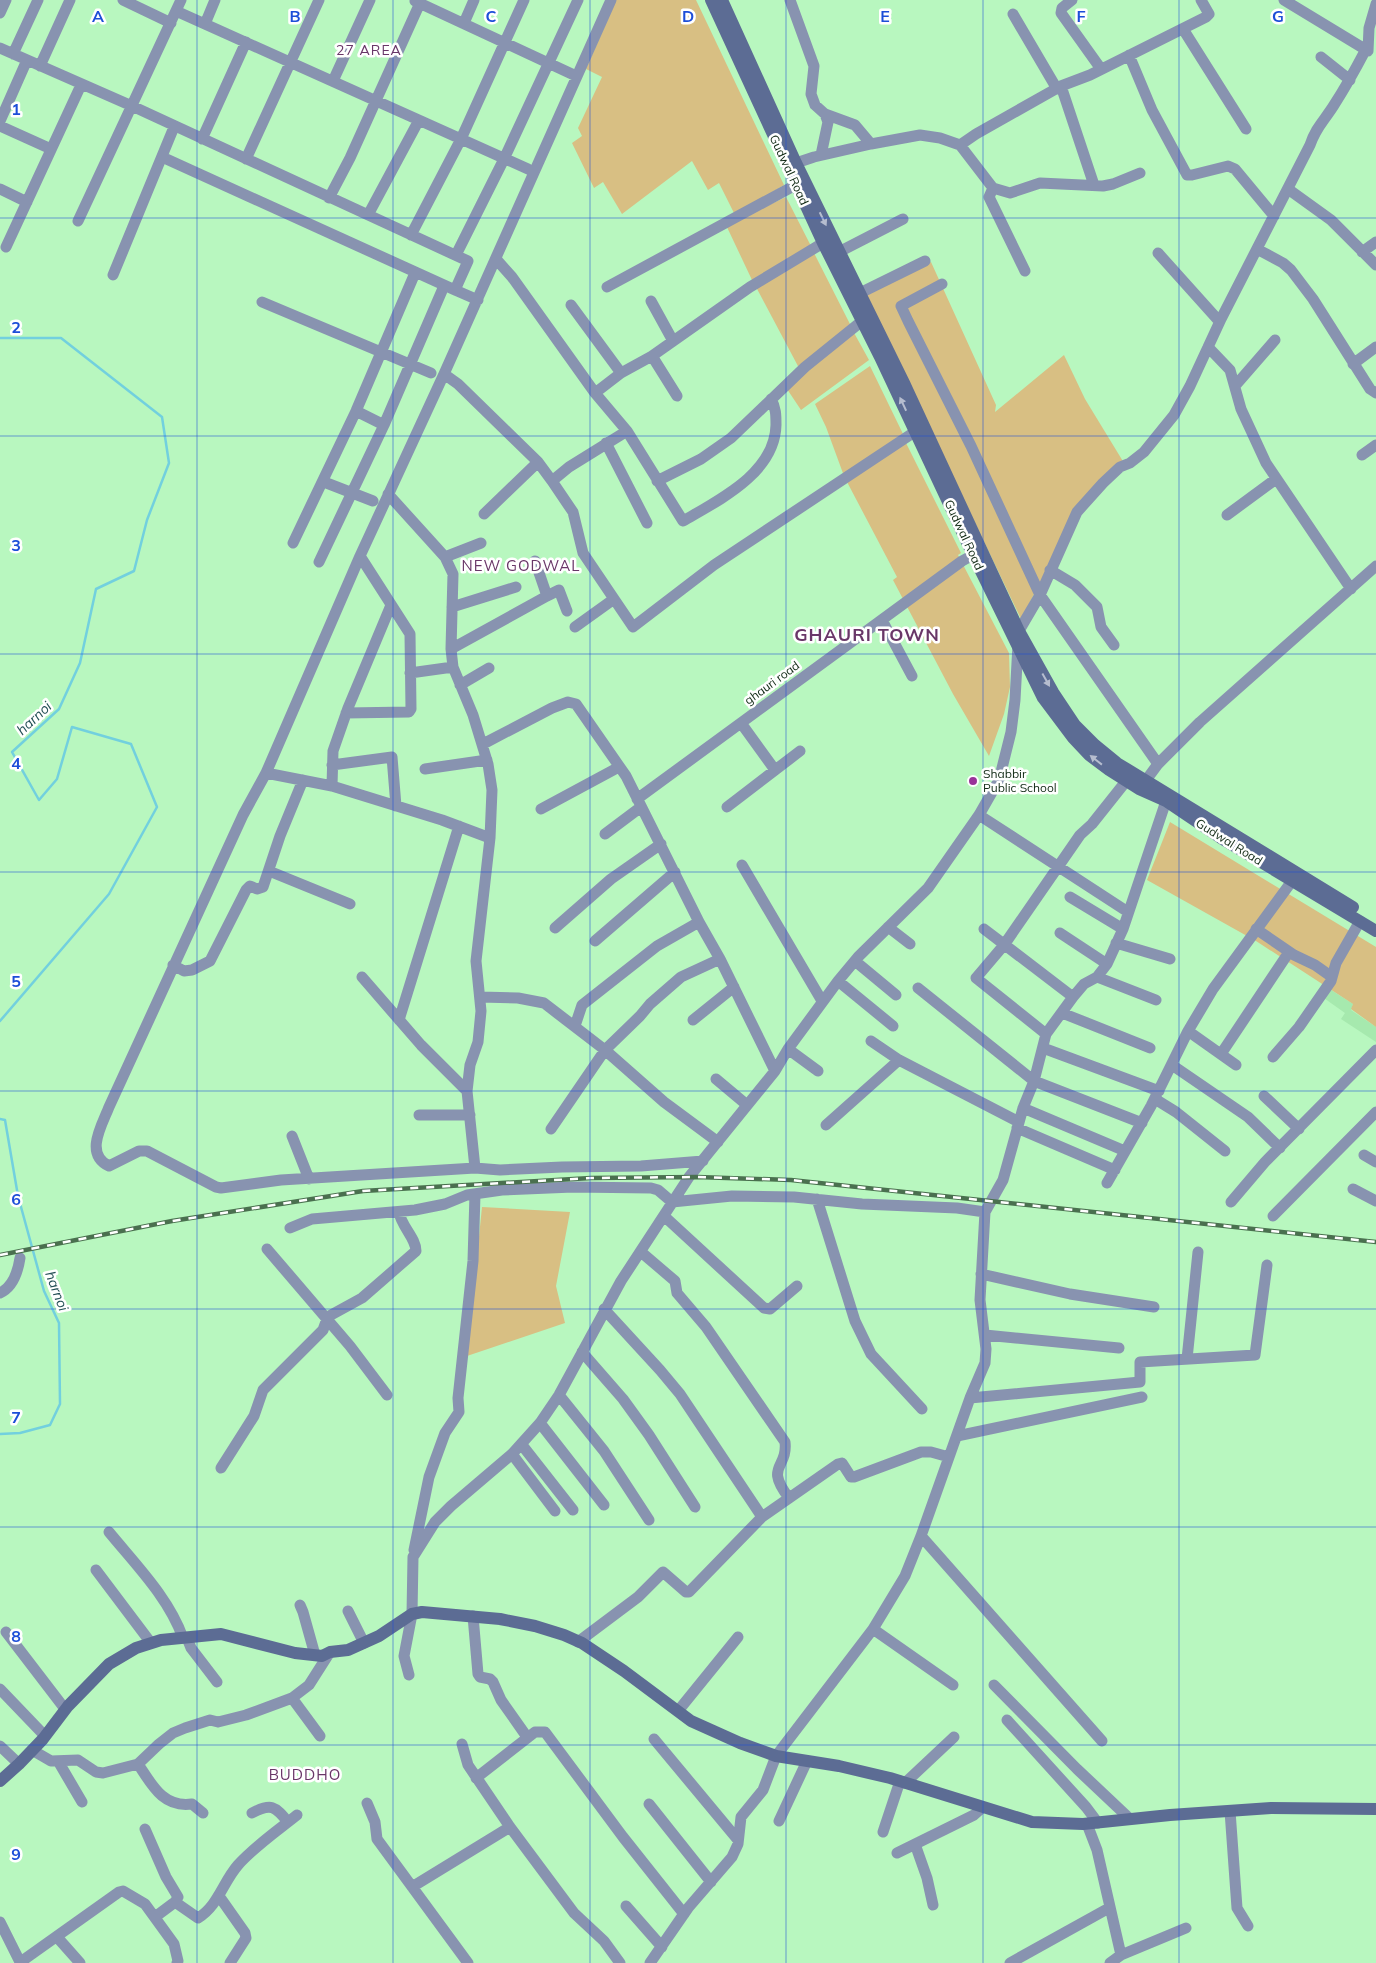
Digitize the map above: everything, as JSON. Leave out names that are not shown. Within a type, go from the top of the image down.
[{"type":"main road","name":"Gudwal Road","points":[[711,0],[800,183],[839,252],[905,385],[1043,698],[1067,731],[1090,755],[1109,770],[1127,780],[1142,785],[1376,921]]},
{"type":"main road","name":"Gudwal Road","points":[[722,0],[796,163],[800,183],[823,243],[916,431],[973,555],[1017,637],[1075,725],[1095,745],[1142,785],[1220,838],[1376,931]]},
{"type":"main road","points":[[0,1781],[19,1764],[45,1736],[66,1709],[109,1664],[136,1648],[161,1640],[222,1634],[295,1653],[322,1656],[330,1652],[348,1650],[364,1643],[379,1636],[412,1614],[430,1613],[500,1619],[535,1626],[564,1635],[624,1671],[691,1721],[740,1743],[776,1756],[840,1766],[902,1782],[1032,1822],[1093,1823],[1271,1808],[1376,1809]]},
{"type":"street","points":[[0,13],[6,0]]},
{"type":"street","points":[[14,54],[38,0]]},
{"type":"street","points":[[40,66],[70,0]]},
{"type":"street","points":[[204,24],[215,0]]},
{"type":"street","points":[[246,159],[319,0]]},
{"type":"street","points":[[332,81],[370,0]]},
{"type":"street","points":[[464,23],[474,0]]},
{"type":"street","points":[[411,235],[461,139],[524,0]]},
{"type":"street","points":[[456,255],[504,159],[578,0]]},
{"type":"street","points":[[611,0],[478,300],[360,556],[266,773],[243,815],[109,1107],[96,1140],[98,1156],[104,1164],[110,1166],[139,1152],[147,1151],[221,1188],[309,1179],[475,1168],[500,1170],[642,1166],[703,1160]]},
{"type":"street","points":[[790,0],[814,66],[811,94],[815,104],[825,114],[828,122],[821,155]]},
{"type":"street","points":[[1072,0],[1062,8],[1062,13],[1101,69]]},
{"type":"street","points":[[960,145],[1059,87],[1101,69],[1209,14],[1201,0]]},
{"type":"street","points":[[1284,0],[1370,54]]},
{"type":"street","points":[[131,2],[171,23]]},
{"type":"street","points":[[330,198],[376,101],[417,2],[574,74]]},
{"type":"street","points":[[413,1557],[435,1522],[522,1445],[540,1423],[559,1396],[604,1309],[689,1177],[775,1071],[788,1049],[838,981],[855,960],[928,888],[979,816],[999,780],[1011,732],[1016,700],[1017,637],[1040,595],[1077,512],[1102,483],[1120,467],[1130,464],[1144,452],[1174,415],[1190,386],[1219,321],[1310,146],[1316,129],[1370,54],[1369,28],[1376,4]]},
{"type":"street","points":[[78,221],[179,5],[204,24],[528,170]]},
{"type":"street","points":[[1013,14],[1059,87],[1094,185]]},
{"type":"street","points":[[1183,28],[1246,129]]},
{"type":"street","points":[[202,139],[246,42]]},
{"type":"street","points":[[0,48],[132,106],[468,261],[450,288],[410,363],[320,562]]},
{"type":"street","points":[[1129,55],[1152,110],[1187,175],[1228,166],[1235,169],[1274,216]]},
{"type":"street","points":[[1321,57],[1350,80]]},
{"type":"street","points":[[0,121],[27,60]]},
{"type":"street","points":[[6,247],[81,85]]},
{"type":"street","points":[[825,114],[855,125],[871,144]]},
{"type":"street","points":[[368,215],[419,120]]},
{"type":"street","points":[[0,126],[52,149]]},
{"type":"street","points":[[113,275],[174,127]]},
{"type":"street","points":[[796,163],[821,155],[920,135],[940,138],[960,145],[993,188],[1010,193],[1040,183],[1112,184],[1140,173]]},
{"type":"street","points":[[162,157],[478,300]]},
{"type":"street","points":[[607,287],[800,183]]},
{"type":"street","points":[[993,188],[989,197],[1025,271]]},
{"type":"street","points":[[0,189],[27,202]]},
{"type":"street","points":[[1288,189],[1327,217],[1376,265]]},
{"type":"street","points":[[839,252],[903,219]]},
{"type":"street","points":[[1362,252],[1376,242]]},
{"type":"street","points":[[596,392],[621,373],[652,356],[750,287],[823,243]]},
{"type":"street","points":[[1257,249],[1283,263],[1290,270],[1313,300],[1370,389],[1376,393]]},
{"type":"street","points":[[1158,253],[1219,321]]},
{"type":"street","points":[[496,259],[512,277],[596,392],[627,431],[683,521],[736,488],[750,477],[761,464],[776,438],[776,412],[771,399]]},
{"type":"street","points":[[860,293],[925,261]]},
{"type":"street","points":[[293,543],[324,482],[356,411],[415,272]]},
{"type":"street","points":[[942,284],[901,306],[971,446],[1040,595],[1158,764]]},
{"type":"street","points":[[651,301],[674,341]]},
{"type":"street","points":[[262,302],[431,373]]},
{"type":"street","points":[[571,305],[621,373]]},
{"type":"street","points":[[658,481],[701,459],[731,438],[805,367],[862,321]]},
{"type":"street","points":[[1235,386],[1275,340]]},
{"type":"street","points":[[1208,347],[1230,370],[1241,409],[1266,463],[1351,589]]},
{"type":"street","points":[[1353,364],[1376,347]]},
{"type":"street","points":[[652,356],[677,396]]},
{"type":"street","points":[[444,374],[458,384],[538,462],[573,512],[583,553],[633,627],[714,565],[916,431]]},
{"type":"street","points":[[356,411],[384,424]]},
{"type":"street","points":[[552,481],[569,467],[627,431]]},
{"type":"street","points":[[606,443],[648,523]]},
{"type":"street","points":[[1362,455],[1376,445]]},
{"type":"street","points":[[484,514],[538,462]]},
{"type":"street","points":[[1227,515],[1276,479]]},
{"type":"street","points":[[324,482],[373,501]]},
{"type":"street","points":[[388,494],[445,557],[453,574],[451,649],[454,666],[483,744],[492,790],[490,838],[476,961],[481,1011],[478,1042],[470,1065],[467,1090],[475,1168]]},
{"type":"street","points":[[445,557],[481,544]]},
{"type":"street","name":"ghauri road","points":[[605,834],[639,803],[741,724],[973,555]]},
{"type":"street","points":[[346,712],[409,712],[412,709],[410,634],[360,556]]},
{"type":"street","points":[[535,561],[547,596]]},
{"type":"street","points":[[1142,785],[1158,764],[1200,722],[1376,566]]},
{"type":"street","points":[[1050,570],[1075,585],[1097,607],[1101,626],[1114,644]]},
{"type":"street","points":[[452,607],[516,587]]},
{"type":"street","points":[[451,649],[559,590],[567,611]]},
{"type":"street","points":[[575,627],[614,599]]},
{"type":"street","points":[[332,786],[332,751],[346,712],[391,605]]},
{"type":"street","points":[[882,620],[912,676]]},
{"type":"street","points":[[410,673],[454,666]]},
{"type":"street","points":[[460,685],[489,668]]},
{"type":"street","points":[[483,744],[552,708],[568,702],[576,704],[619,767],[639,803],[699,922],[720,959],[775,1071]]},
{"type":"street","points":[[741,724],[775,770]]},
{"type":"street","points":[[727,807],[800,751]]},
{"type":"street","points":[[332,765],[392,757],[396,806]]},
{"type":"street","points":[[425,769],[487,760]]},
{"type":"street","points":[[541,809],[619,767]]},
{"type":"street","points":[[266,773],[332,786],[459,826],[490,838]]},
{"type":"street","points":[[174,965],[184,971],[210,961],[246,890],[250,886],[261,889],[303,780]]},
{"type":"street","points":[[1046,1034],[976,978],[1004,945],[1080,835],[1092,824],[1127,780]]},
{"type":"street","points":[[650,1963],[684,1914],[732,1857],[738,1840],[741,1818],[763,1790],[776,1756],[873,1629],[905,1576],[970,1398],[985,1363],[985,1335],[980,1300],[986,1212],[1003,1180],[1022,1108],[1034,1081],[1046,1034],[1084,984],[1097,977],[1107,964],[1122,929],[1166,801]]},
{"type":"street","points":[[979,816],[1128,912]]},
{"type":"street","points":[[399,1020],[459,826]]},
{"type":"street","points":[[556,928],[611,880],[661,844]]},
{"type":"street","points":[[742,865],[822,1001]]},
{"type":"street","points":[[268,871],[350,904]]},
{"type":"street","points":[[595,941],[675,872]]},
{"type":"street","points":[[1107,1183],[1157,1095],[1188,1031],[1214,989],[1292,881]]},
{"type":"street","points":[[1070,897],[1122,929]]},
{"type":"street","points":[[1273,1057],[1299,1027],[1332,977],[1336,963],[1360,921]]},
{"type":"street","points":[[575,1026],[582,1005],[657,946],[699,922]]},
{"type":"street","points":[[888,926],[910,944]]},
{"type":"street","points":[[984,930],[1073,997]]},
{"type":"street","points":[[1256,930],[1332,977]]},
{"type":"street","points":[[1060,933],[1107,964]]},
{"type":"street","points":[[1116,943],[1170,960]]},
{"type":"street","points":[[1221,1054],[1289,952]]},
{"type":"street","points":[[551,1129],[605,1050],[650,1004],[681,977],[720,959]]},
{"type":"street","points":[[855,960],[896,995]]},
{"type":"street","points":[[362,977],[421,1045],[467,1090]]},
{"type":"street","points":[[1097,977],[1156,1000]]},
{"type":"street","points":[[838,981],[893,1026]]},
{"type":"street","points":[[693,1020],[734,987]]},
{"type":"street","points":[[918,988],[1034,1081],[1142,1123]]},
{"type":"street","points":[[480,997],[544,1002],[605,1050],[664,1102],[718,1142]]},
{"type":"street","points":[[1062,1013],[1150,1048]]},
{"type":"street","points":[[1188,1031],[1236,1065]]},
{"type":"street","points":[[871,1041],[899,1060],[1018,1125],[1114,1170]]},
{"type":"street","points":[[1043,1048],[1157,1095],[1225,1151]]},
{"type":"street","points":[[788,1049],[818,1071]]},
{"type":"street","points":[[1231,1202],[1280,1148],[1376,1050]]},
{"type":"street","points":[[826,1125],[899,1060]]},
{"type":"street","points":[[1172,1065],[1248,1117],[1280,1148]]},
{"type":"street","points":[[716,1079],[747,1105]]},
{"type":"street","points":[[1264,1096],[1299,1129]]},
{"type":"street","points":[[1022,1108],[1125,1151]]},
{"type":"street","points":[[1273,1216],[1376,1112]]},
{"type":"street","points":[[419,1115],[470,1115]]},
{"type":"street","points":[[292,1136],[309,1179]]},
{"type":"street","points":[[1364,1155],[1376,1162]]},
{"type":"street","points":[[290,1228],[312,1219],[399,1212],[445,1204],[467,1195],[520,1189],[652,1188],[658,1190],[672,1202],[732,1196],[817,1199],[862,1204],[957,1208],[986,1212]]},
{"type":"street","points":[[1352,1189],[1376,1201]]},
{"type":"street","points":[[409,1675],[404,1656],[412,1614],[413,1557],[429,1477],[446,1433],[459,1412],[460,1406],[458,1398],[473,1261],[475,1194]]},
{"type":"street","points":[[817,1199],[855,1321],[866,1347],[922,1408]]},
{"type":"street","points":[[221,1468],[254,1416],[263,1390],[323,1330],[327,1319],[362,1298],[416,1252],[416,1247],[403,1226],[399,1212]]},
{"type":"street","points":[[664,1216],[764,1308],[770,1309],[797,1286]]},
{"type":"street","points":[[267,1249],[350,1346],[387,1395]]},
{"type":"street","points":[[641,1252],[675,1281],[677,1293],[706,1327],[784,1442],[785,1447],[776,1476],[789,1498]]},
{"type":"street","points":[[1187,1360],[1198,1252]]},
{"type":"street","points":[[0,1293],[8,1288],[13,1281],[20,1258]]},
{"type":"street","points":[[970,1398],[1140,1382],[1140,1362],[1255,1355],[1267,1265]]},
{"type":"street","points":[[981,1274],[1070,1294],[1154,1307]]},
{"type":"street","points":[[604,1309],[680,1394],[762,1517]]},
{"type":"street","points":[[985,1335],[1119,1348]]},
{"type":"street","points":[[582,1352],[633,1413],[696,1507]]},
{"type":"street","points":[[559,1396],[604,1451],[649,1520]]},
{"type":"street","points":[[957,1436],[1142,1398]]},
{"type":"street","points":[[540,1423],[604,1505]]},
{"type":"street","points":[[522,1445],[574,1510]]},
{"type":"street","points":[[578,1642],[638,1597],[664,1572],[686,1592],[689,1592],[762,1517],[838,1464],[842,1463],[851,1476],[854,1477],[920,1452],[930,1452],[949,1457]]},
{"type":"street","points":[[512,1454],[555,1511]]},
{"type":"street","points":[[109,1532],[166,1604],[185,1638],[217,1682]]},
{"type":"street","points":[[921,1536],[1102,1741]]},
{"type":"street","points":[[96,1570],[151,1643]]},
{"type":"street","points":[[300,1605],[315,1656]]},
{"type":"street","points":[[348,1611],[364,1643]]},
{"type":"street","points":[[473,1616],[478,1674],[480,1677],[490,1679],[493,1682],[501,1700],[527,1737]]},
{"type":"street","points":[[873,1629],[954,1685]]},
{"type":"street","points":[[6,1632],[66,1709]]},
{"type":"street","points":[[678,1711],[738,1637]]},
{"type":"street","points":[[32,1750],[42,1758],[50,1761],[78,1760],[96,1772],[103,1773],[138,1764],[173,1733],[210,1720],[218,1722],[246,1715],[292,1698],[309,1685],[330,1652]]},
{"type":"street","points":[[994,1685],[1077,1770],[1130,1819]]},
{"type":"street","points":[[0,1689],[45,1736]]},
{"type":"street","points":[[292,1698],[320,1736]]},
{"type":"street","points":[[1006,1720],[1086,1807],[1093,1823],[1096,1850],[1121,1955]]},
{"type":"street","points":[[476,1778],[527,1737],[535,1732],[545,1732],[623,1837],[684,1914]]},
{"type":"street","points":[[883,1832],[902,1782],[954,1737]]},
{"type":"street","points":[[654,1739],[738,1840]]},
{"type":"street","points":[[462,1744],[468,1765],[510,1827],[574,1913],[608,1946],[620,1963]]},
{"type":"street","points":[[0,1746],[19,1764]]},
{"type":"street","points":[[58,1761],[82,1802]]},
{"type":"street","points":[[779,1821],[807,1761]]},
{"type":"street","points":[[138,1764],[153,1787],[166,1799],[178,1804],[192,1804],[203,1813]]},
{"type":"street","points":[[367,1803],[375,1822],[377,1839],[468,1963]]},
{"type":"street","points":[[648,1804],[711,1882]]},
{"type":"street","points":[[175,1902],[198,1918],[219,1896],[237,1866],[293,1818],[278,1809],[270,1807],[262,1808],[252,1814]]},
{"type":"street","points":[[897,1853],[974,1815],[983,1807]]},
{"type":"street","points":[[1230,1811],[1238,1908],[1248,1926]]},
{"type":"street","points":[[412,1887],[510,1827]]},
{"type":"street","points":[[145,1829],[166,1876],[178,1897],[175,1902],[155,1917]]},
{"type":"street","points":[[915,1844],[927,1878],[933,1905]]},
{"type":"street","points":[[0,1922],[19,1960],[22,1961],[123,1891],[141,1901],[155,1917],[174,1944],[177,1963]]},
{"type":"street","points":[[219,1896],[246,1933],[246,1938],[230,1963]]},
{"type":"street","points":[[626,1906],[662,1947]]},
{"type":"street","points":[[1010,1963],[1109,1908]]},
{"type":"street","points":[[1110,1963],[1121,1955],[1186,1928]]},
{"type":"street","points":[[57,1937],[80,1963]]},
{"type":"shaded area","points":[[616,0],[696,0],[784,185],[735,215],[719,183],[708,190],[692,161],[622,214],[603,182],[594,188],[572,143],[582,136],[578,128],[602,77],[586,69]]},
{"type":"shaded area","points":[[786,197],[812,248],[752,280],[726,225]]},
{"type":"shaded area","points":[[814,253],[851,326],[799,368],[756,287]]},
{"type":"shaded area","points":[[931,262],[996,405],[995,412],[1064,355],[1085,399],[1124,463],[1076,514],[1021,619],[866,295],[869,291]]},
{"type":"shaded area","points":[[853,331],[869,360],[801,410],[787,389]]},
{"type":"shaded area","points":[[870,366],[904,436],[844,476],[826,427],[815,404]]},
{"type":"shaded area","points":[[905,441],[961,553],[958,555],[1009,653],[1010,687],[1004,714],[989,756],[953,694],[893,580],[897,577],[846,480]]},
{"type":"shaded area","points":[[1170,822],[1376,947],[1376,1027],[1351,1009],[1353,1004],[1256,941],[1147,880]]},
{"type":"shaded area","points":[[1328,988],[1353,1004],[1351,1010],[1376,1027],[1376,1042],[1341,1019],[1345,1013],[1321,996]]},
{"type":"shaded area","points":[[482,1207],[570,1212],[556,1286],[565,1323],[467,1356]]},
{"type":"waterway","name":"harnoi","points":[[0,338],[61,338],[162,417],[169,463],[147,520],[134,571],[96,589],[80,663],[59,709],[12,752],[39,800],[57,779],[72,727],[131,744],[157,807],[109,894],[0,1021]]},
{"type":"waterway","name":"harnoi","points":[[0,1119],[5,1120],[18,1196],[44,1291],[59,1323],[60,1404],[50,1425],[20,1433],[0,1434]]},
{"type":"railway","points":[[0,1255],[172,1221],[363,1191],[591,1178],[697,1177],[791,1180],[1376,1242]]},
{"type":"place","name":"Shabbir Public School","points":[[973,781]]},
{"type":"district","name":"27 AREA","points":[[369,50]]},
{"type":"district","name":"NEW GODWAL","points":[[521,566]]},
{"type":"district","name":"GHAURI TOWN","points":[[867,635]]},
{"type":"district","name":"BUDDHO","points":[[305,1775]]}]
